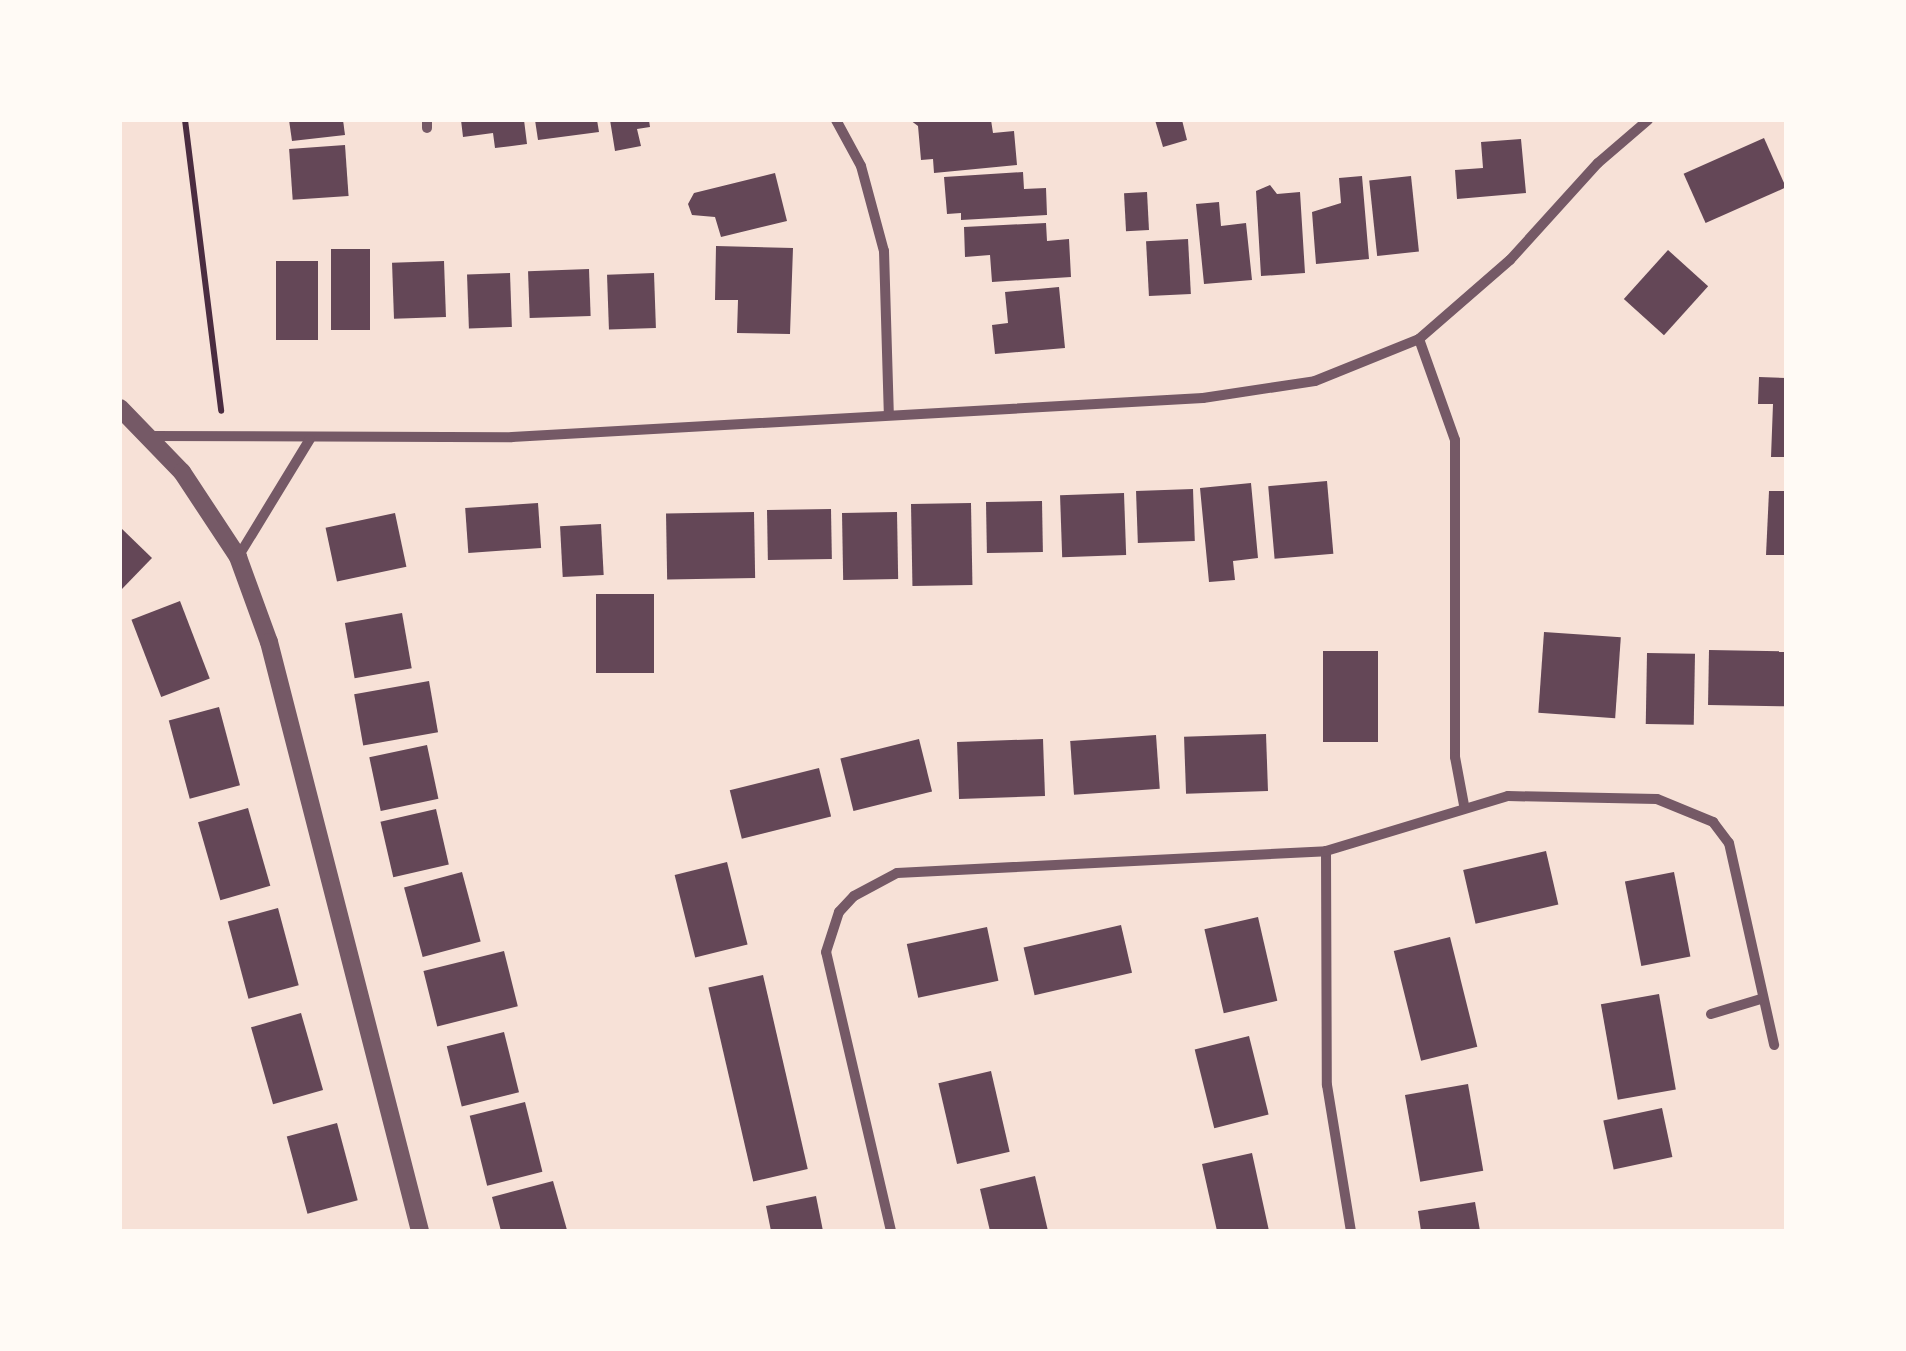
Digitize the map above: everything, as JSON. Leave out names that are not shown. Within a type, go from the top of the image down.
[{"type":"street","points":[[836,120],[861,166],[884,251],[889,415]]},
{"type":"street","points":[[150,436],[512,437],[1203,398],[1315,380],[1420,339],[1510,260],[1598,163],[1648,120]]},
{"type":"street","points":[[1420,339],[1454,440],[1455,756],[1464,805]]},
{"type":"street","points":[[120,408],[150,436],[214,513],[238,557],[269,642],[420,1231]]},
{"type":"street","points":[[238,557],[310,439]]},
{"type":"street","points":[[890,1231],[828,964],[829,933],[854,896],[897,873],[1326,851],[1464,805],[1508,796],[1615,796],[1688,807],[1713,822],[1729,843],[1774,1045]]},
{"type":"street","points":[[1326,851],[1328,1085],[1351,1231]]},
{"type":"street","points":[[1712,1014],[1762,999]]},
{"type":"path","points":[[185,120],[224,438]]},
{"type":"building","points":[[289,120],[343,120],[345,135],[292,141]]},
{"type":"building","points":[[461,120],[524,120],[527,144],[495,148],[493,133],[463,137]]},
{"type":"building","points":[[535,120],[597,120],[599,132],[538,140]]},
{"type":"building","points":[[610,120],[649,120],[650,127],[637,129],[641,146],[615,151]]},
{"type":"building","points":[[910,120],[991,120],[993,133],[1014,131],[1017,165],[934,173],[933,159],[921,160],[918,126]]},
{"type":"building","points":[[1155,120],[1182,120],[1187,140],[1163,147]]},
{"type":"building","points":[[1764,138],[1786,187],[1706,223],[1684,174]]},
{"type":"building","points":[[1521,139],[1526,193],[1457,199],[1455,170],[1483,168],[1481,142]]},
{"type":"building","points":[[345,145],[349,196],[293,200],[289,149]]},
{"type":"building","points":[[1023,172],[1024,189],[1046,188],[1047,215],[961,220],[961,213],[947,214],[944,177]]},
{"type":"building","points":[[775,173],[787,221],[721,237],[715,217],[692,215],[688,204],[694,193]]},
{"type":"building","points":[[1362,176],[1369,259],[1316,264],[1312,212],[1341,203],[1339,178]]},
{"type":"building","points":[[1411,176],[1419,252],[1377,256],[1369,180]]},
{"type":"building","points":[[1270,185],[1277,194],[1300,192],[1305,273],[1261,276],[1256,191]]},
{"type":"building","points":[[1147,192],[1149,230],[1126,231],[1124,193]]},
{"type":"building","points":[[1219,202],[1221,226],[1246,223],[1252,280],[1204,284],[1196,204]]},
{"type":"building","points":[[1046,223],[1047,241],[1069,239],[1071,277],[992,282],[990,255],[965,257],[964,227]]},
{"type":"building","points":[[1188,239],[1191,294],[1149,296],[1146,241]]},
{"type":"building","points":[[716,246],[793,248],[790,334],[737,333],[738,300],[715,300]]},
{"type":"building","points":[[331,249],[370,249],[370,330],[331,330]]},
{"type":"building","points":[[1668,250],[1708,286],[1664,335],[1624,299]]},
{"type":"building","points":[[276,261],[318,261],[318,340],[276,340]]},
{"type":"building","points":[[444,261],[446,317],[394,319],[392,263]]},
{"type":"building","points":[[589,269],[591,316],[530,318],[528,271]]},
{"type":"building","points":[[510,273],[512,327],[469,328],[467,275]]},
{"type":"building","points":[[654,273],[656,328],[609,330],[607,275]]},
{"type":"building","points":[[1059,287],[1065,348],[995,354],[992,325],[1008,323],[1005,292]]},
{"type":"building","points":[[1759,377],[1786,378],[1786,457],[1771,457],[1773,404],[1758,404]]},
{"type":"building","points":[[1327,481],[1333,554],[1275,559],[1268,486]]},
{"type":"building","points":[[1251,483],[1258,558],[1233,561],[1235,580],[1209,582],[1200,488]]},
{"type":"building","points":[[1193,489],[1195,541],[1138,543],[1136,491]]},
{"type":"building","points":[[1769,491],[1786,491],[1786,555],[1766,555]]},
{"type":"building","points":[[1124,493],[1126,555],[1062,557],[1060,495]]},
{"type":"building","points":[[1042,501],[1043,552],[987,553],[986,502]]},
{"type":"building","points":[[538,503],[541,548],[468,553],[465,508]]},
{"type":"building","points":[[971,503],[972,585],[912,586],[911,504]]},
{"type":"building","points":[[831,509],[832,559],[768,560],[767,510]]},
{"type":"building","points":[[754,512],[755,578],[667,580],[666,514]]},
{"type":"building","points":[[897,512],[898,579],[843,580],[842,513]]},
{"type":"building","points":[[395,513],[406,567],[337,582],[326,528]]},
{"type":"building","points":[[601,524],[604,575],[563,577],[560,526]]},
{"type":"building","points":[[120,527],[152,558],[120,591]]},
{"type":"building","points":[[596,594],[654,594],[654,673],[596,673]]},
{"type":"building","points":[[180,601],[210,678],[161,697],[131,620]]},
{"type":"building","points":[[402,613],[412,668],[355,678],[345,623]]},
{"type":"building","points":[[1544,632],[1621,637],[1615,718],[1538,713]]},
{"type":"building","points":[[1709,650],[1786,651],[1785,706],[1708,705]]},
{"type":"building","points":[[1323,651],[1378,651],[1378,742],[1323,742]]},
{"type":"building","points":[[1647,653],[1695,654],[1694,725],[1646,724]]},
{"type":"building","points":[[429,681],[438,732],[363,745],[354,694]]},
{"type":"building","points":[[219,707],[240,785],[190,799],[169,720]]},
{"type":"building","points":[[1266,734],[1268,791],[1186,794],[1184,737]]},
{"type":"building","points":[[1156,735],[1160,789],[1074,795],[1070,741]]},
{"type":"building","points":[[919,739],[932,791],[853,811],[840,759]]},
{"type":"building","points":[[1043,739],[1045,796],[959,799],[957,742]]},
{"type":"building","points":[[427,745],[438,799],[381,811],[369,757]]},
{"type":"building","points":[[819,768],[831,817],[742,839],[730,790]]},
{"type":"building","points":[[248,808],[270,886],[220,900],[198,822]]},
{"type":"building","points":[[436,809],[449,865],[393,877],[380,822]]},
{"type":"building","points":[[1546,851],[1558,905],[1476,924],[1463,870]]},
{"type":"building","points":[[727,862],[748,944],[695,958],[675,875]]},
{"type":"building","points":[[462,872],[481,942],[423,957],[404,888]]},
{"type":"building","points":[[1674,872],[1690,956],[1641,966],[1625,882]]},
{"type":"building","points":[[278,908],[299,985],[248,999],[228,921]]},
{"type":"building","points":[[1258,917],[1277,1001],[1224,1013],[1204,929]]},
{"type":"building","points":[[1121,925],[1132,973],[1035,995],[1024,947]]},
{"type":"building","points":[[987,927],[998,981],[918,998],[907,944]]},
{"type":"building","points":[[1450,937],[1477,1047],[1421,1061],[1394,951]]},
{"type":"building","points":[[504,951],[518,1006],[437,1026],[423,971]]},
{"type":"building","points":[[763,975],[808,1169],[753,1181],[708,988]]},
{"type":"building","points":[[1659,994],[1676,1090],[1618,1100],[1601,1004]]},
{"type":"building","points":[[301,1013],[323,1090],[273,1104],[251,1027]]},
{"type":"building","points":[[504,1032],[519,1092],[462,1106],[447,1046]]},
{"type":"building","points":[[1249,1036],[1269,1115],[1214,1128],[1195,1050]]},
{"type":"building","points":[[991,1071],[1010,1152],[957,1164],[938,1083]]},
{"type":"building","points":[[1468,1084],[1483,1171],[1420,1182],[1405,1095]]},
{"type":"building","points":[[525,1102],[542,1172],[487,1186],[470,1116]]},
{"type":"building","points":[[1662,1108],[1672,1157],[1614,1169],[1603,1120]]},
{"type":"building","points":[[337,1123],[358,1200],[307,1214],[287,1136]]},
{"type":"building","points":[[1252,1153],[1269,1231],[1217,1231],[1202,1164]]},
{"type":"building","points":[[1035,1176],[1048,1231],[990,1231],[980,1189]]},
{"type":"building","points":[[553,1181],[567,1230],[501,1231],[492,1197]]},
{"type":"building","points":[[816,1196],[823,1231],[771,1231],[766,1206]]},
{"type":"building","points":[[1475,1202],[1480,1231],[1421,1231],[1418,1211]]}]
